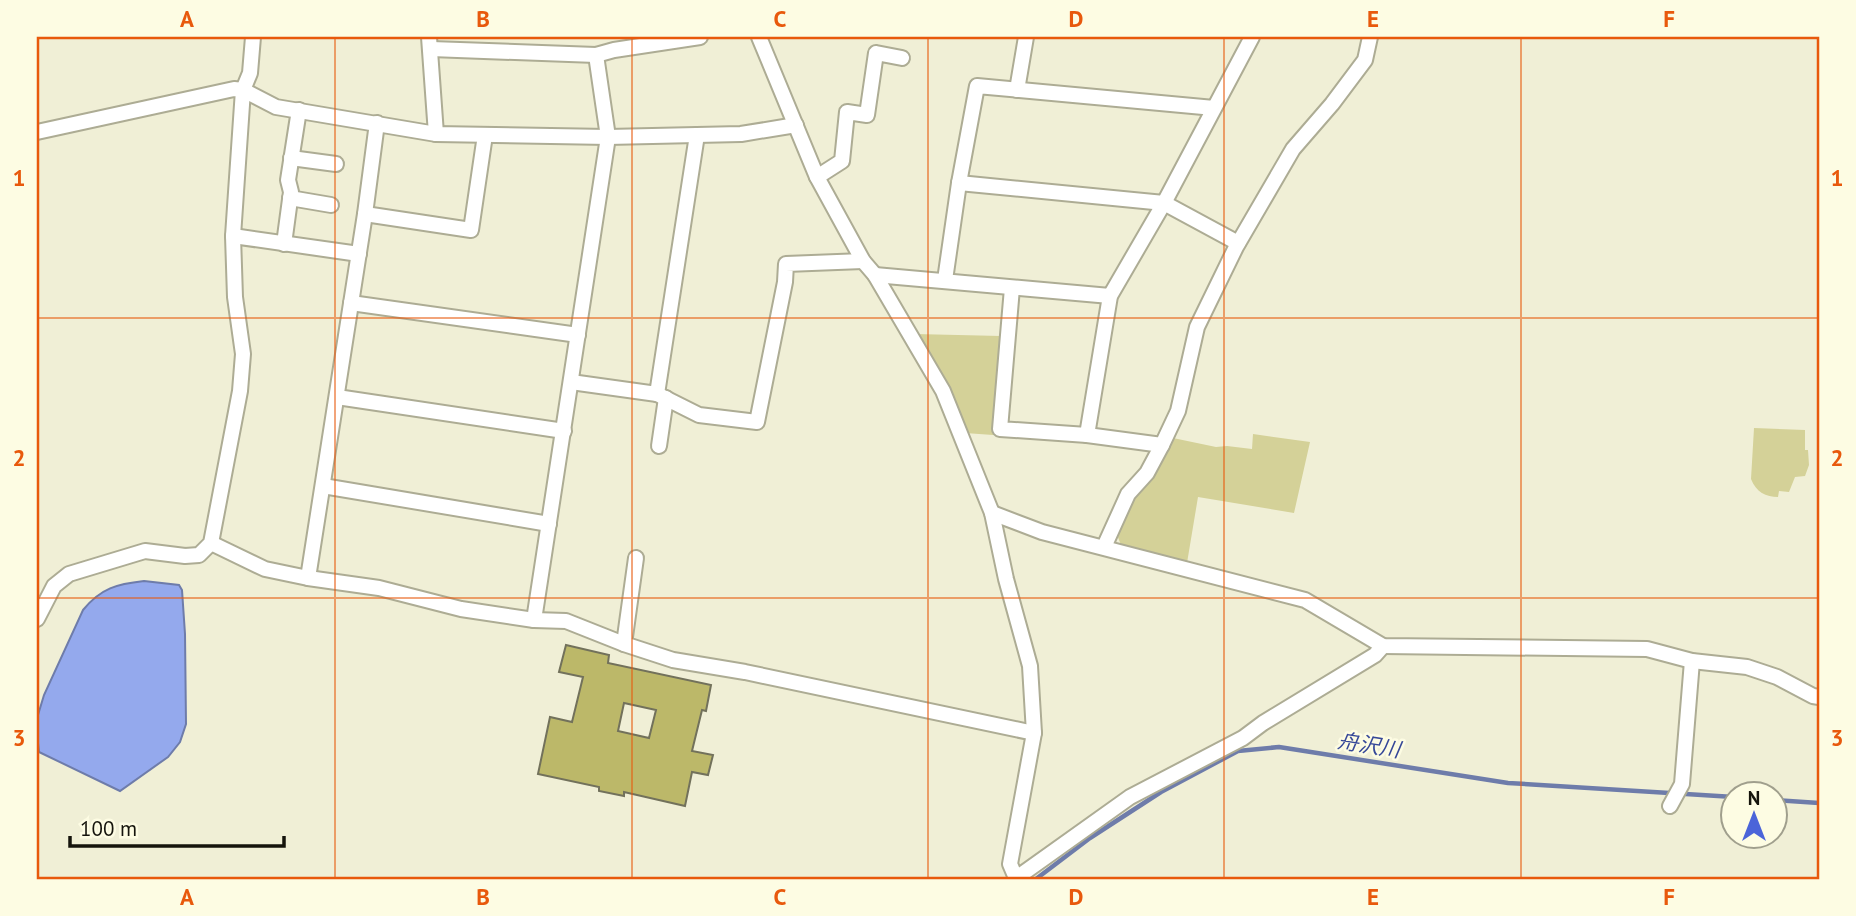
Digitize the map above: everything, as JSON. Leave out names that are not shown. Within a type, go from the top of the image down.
[{"type":"street","points":[[37,619],[54,586],[69,574],[145,551],[199,555],[211,543],[240,391],[243,355],[234,297],[233,236],[243,90],[250,74],[253,37]]},
{"type":"street","points":[[436,134],[430,43],[596,55],[666,39],[700,37]]},
{"type":"street","points":[[759,37],[817,177],[863,261],[875,275],[943,391],[992,513],[1006,579],[1030,666],[1034,733],[1010,864],[1015,879],[1130,797],[1243,738],[1375,655],[1383,646]]},
{"type":"street","points":[[1017,90],[1026,37]]},
{"type":"street","points":[[1087,435],[1110,296],[1164,203],[1252,37]]},
{"type":"street","points":[[1104,547],[1128,494],[1147,473],[1178,411],[1198,327],[1238,243],[1293,149],[1365,60],[1370,37]]},
{"type":"street","points":[[817,177],[842,161],[847,112],[867,115],[876,53],[902,58]]},
{"type":"street","points":[[534,620],[608,137],[596,55]]},
{"type":"street","points":[[945,280],[977,86],[1214,108]]},
{"type":"street","points":[[37,132],[234,89],[243,90],[276,107],[436,134],[608,137],[741,134],[796,125]]},
{"type":"street","points":[[284,244],[291,192],[288,180],[299,110]]},
{"type":"street","points":[[308,578],[377,123]]},
{"type":"street","points":[[365,214],[471,230],[485,135]]},
{"type":"street","points":[[659,446],[661,396],[697,135]]},
{"type":"street","points":[[291,158],[337,164]]},
{"type":"street","points":[[959,183],[1164,203],[1238,243]]},
{"type":"street","points":[[290,198],[331,205]]},
{"type":"street","points":[[233,236],[359,254]]},
{"type":"street","points":[[571,383],[661,396],[699,415],[757,422],[785,282],[786,264],[863,261]]},
{"type":"street","points":[[875,275],[1110,296]]},
{"type":"street","points":[[1012,288],[1000,429],[1087,435],[1163,445]]},
{"type":"street","points":[[351,303],[578,335]]},
{"type":"street","points":[[337,397],[564,431]]},
{"type":"street","points":[[323,486],[549,524]]},
{"type":"street","points":[[992,513],[1042,532],[1305,600],[1383,646],[1647,649],[1692,661],[1748,667],[1819,697]]},
{"type":"street","points":[[211,543],[265,569],[379,588],[461,609],[534,620],[566,621],[673,660],[745,672],[1034,733]]},
{"type":"street","points":[[624,644],[636,558]]},
{"type":"street","points":[[1670,806],[1682,784],[1692,661]]},
{"type":"shaded area","points":[[915,334],[1001,336],[993,435],[965,433]]},
{"type":"shaded area","points":[[1754,428],[1805,430],[1805,450],[1808,450],[1809,465],[1805,476],[1795,477],[1789,492],[1779,491],[1778,497],[1762,493],[1751,479]]},
{"type":"shaded area","points":[[1253,434],[1310,442],[1294,513],[1198,497],[1187,563],[1121,545],[1117,535],[1133,501],[1173,438],[1216,447],[1252,449]]},
{"type":"water","points":[[144,581],[179,585],[182,590],[186,724],[180,742],[168,757],[120,791],[39,752],[38,715],[44,695],[83,610],[110,588]]},
{"type":"building","points":[[566,645],[609,655],[608,663],[711,685],[706,711],[702,710],[692,751],[713,755],[708,775],[692,772],[685,806],[624,792],[624,796],[599,791],[599,787],[538,774],[550,717],[572,722],[583,677],[559,672]],"holes":[[[624,703],[656,710],[649,738],[618,731]]]},
{"type":"waterway","name":"舟沢川","points":[[1036,879],[1090,838],[1161,792],[1238,751],[1279,747],[1508,783],[1720,796]]},
{"type":"waterway","name":"舟沢川","points":[[1790,801],[1819,803]]}]
